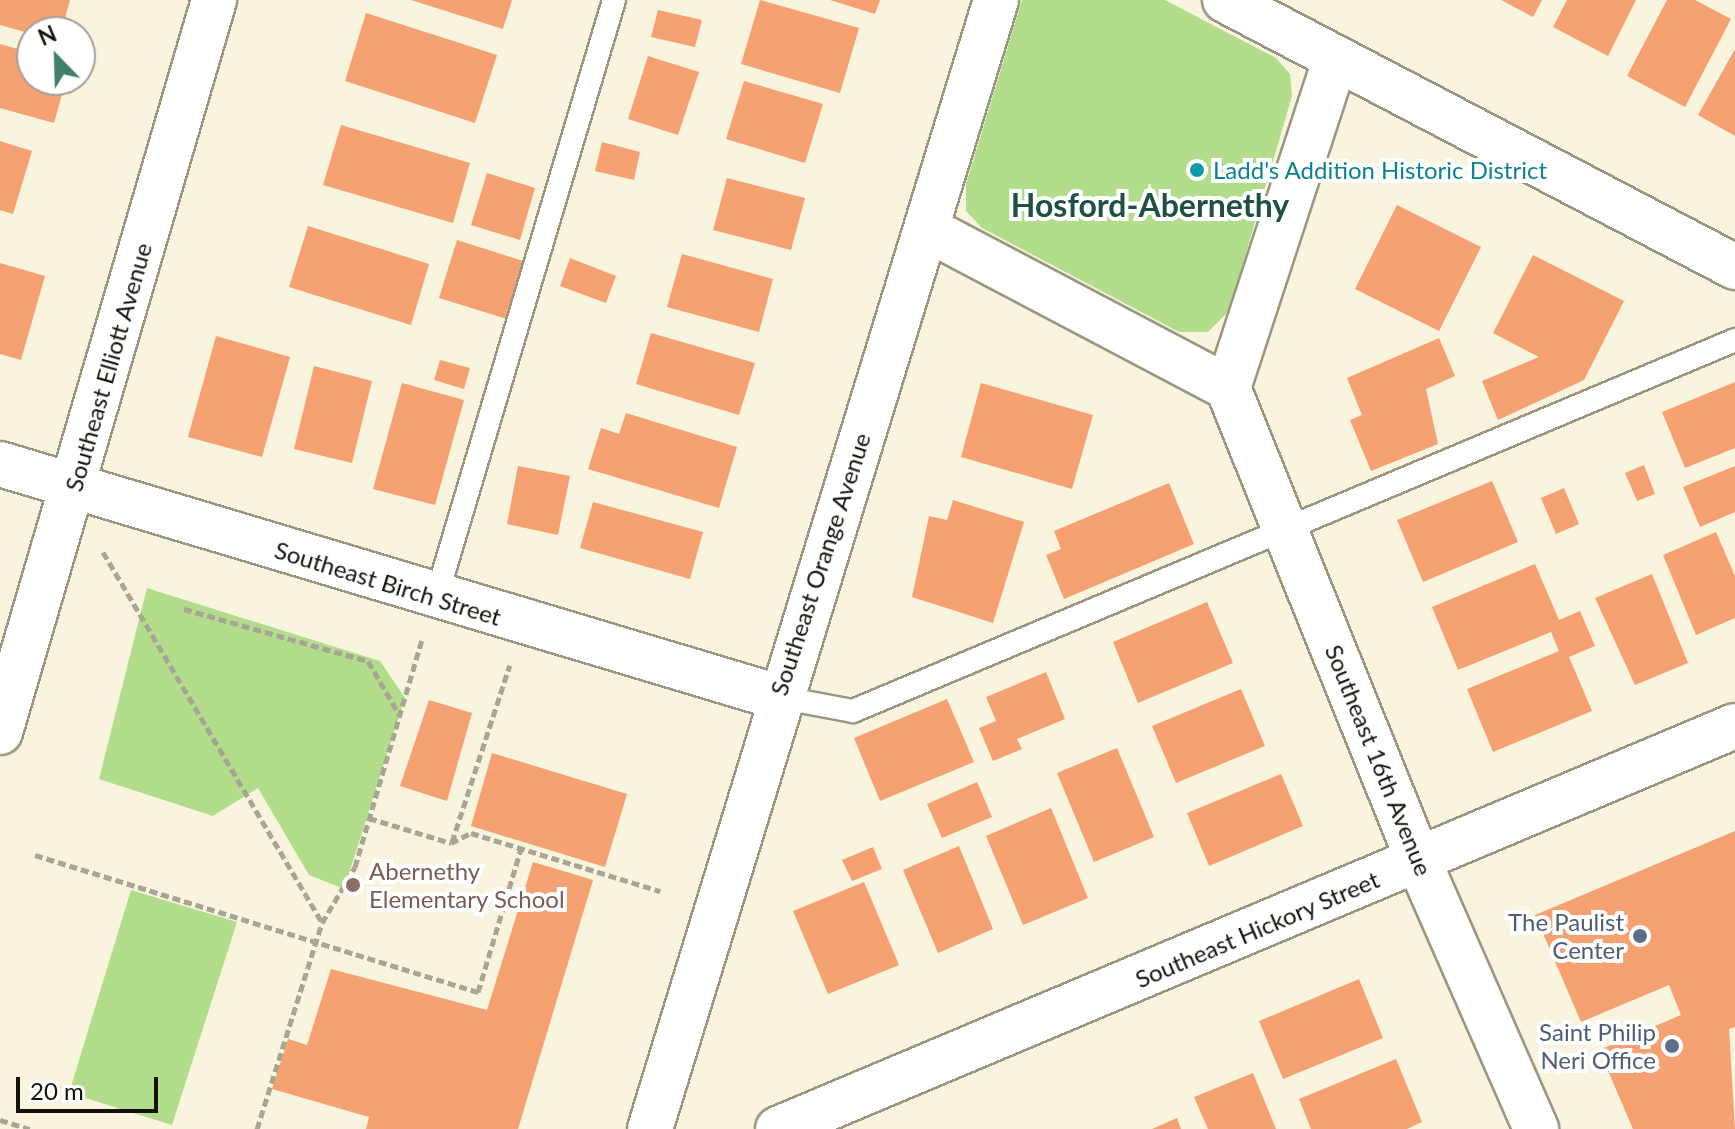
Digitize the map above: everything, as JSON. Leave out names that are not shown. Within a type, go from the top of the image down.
[{"type":"street","name":"Southeast Elliott Avenue","points":[[0,732],[214,0]]},
{"type":"street","name":"Southeast Orange Avenue","points":[[650,1129],[778,697],[927,229],[996,0]]},
{"type":"street","points":[[1225,0],[1735,267]]},
{"type":"street","points":[[927,229],[1228,388],[1336,58]]},
{"type":"street","name":"Southeast 16th Avenue","points":[[1228,388],[1419,862],[1536,1129]]},
{"type":"street","name":"Southeast Birch Street","points":[[0,464],[73,486],[430,617],[778,697]]},
{"type":"street","name":"Southeast Hickory Street","points":[[778,1129],[1419,862],[1735,726]]},
{"type":"lane","points":[[430,617],[614,0]]},
{"type":"lane","points":[[778,697],[853,711],[1287,532],[1735,340]]},
{"type":"path","points":[[98,544],[322,923]]},
{"type":"path","points":[[184,609],[368,661],[400,715]]},
{"type":"path","points":[[257,1129],[322,923],[355,867],[430,617]]},
{"type":"path","points":[[451,843],[512,659]]},
{"type":"path","points":[[369,818],[451,843],[471,833],[660,891]]},
{"type":"path","points":[[35,855],[317,939],[478,992],[521,849]]},
{"type":"path","points":[[0,1120],[30,1129]]},
{"type":"green space","points":[[1022,0],[1165,0],[1276,58],[1290,74],[1292,96],[1229,311],[1208,332],[1179,332],[982,228],[966,211],[966,184]]},
{"type":"green space","points":[[147,588],[380,661],[405,698],[344,889],[309,875],[258,788],[213,816],[99,779]]},
{"type":"green space","points":[[131,890],[237,922],[172,1125],[69,1093]]},
{"type":"building","points":[[0,0],[70,0],[66,16],[16,16],[16,30],[0,25]]},
{"type":"building","points":[[411,0],[512,0],[503,29]]},
{"type":"building","points":[[760,0],[859,28],[840,93],[741,64]]},
{"type":"building","points":[[830,0],[880,0],[875,14]]},
{"type":"building","points":[[1501,0],[1542,0],[1533,17]]},
{"type":"building","points":[[1567,0],[1636,0],[1608,56],[1553,27]]},
{"type":"building","points":[[1667,0],[1695,0],[1731,19],[1685,107],[1627,76]]},
{"type":"building","points":[[658,10],[702,20],[695,47],[651,37]]},
{"type":"building","points":[[366,13],[497,55],[475,123],[345,81]]},
{"type":"building","points":[[0,44],[16,48],[16,96],[62,96],[54,123],[0,108]]},
{"type":"building","points":[[1735,49],[1735,136],[1698,115]]},
{"type":"building","points":[[648,56],[699,72],[678,135],[628,119]]},
{"type":"building","points":[[744,81],[823,104],[805,163],[726,139]]},
{"type":"building","points":[[341,125],[470,163],[453,223],[323,185]]},
{"type":"building","points":[[0,141],[32,151],[13,214],[0,210]]},
{"type":"building","points":[[602,142],[640,152],[634,180],[595,171]]},
{"type":"building","points":[[487,173],[535,188],[520,240],[471,225]]},
{"type":"building","points":[[727,178],[805,198],[791,250],[713,230]]},
{"type":"building","points":[[1397,205],[1481,247],[1439,331],[1355,289]]},
{"type":"building","points":[[308,226],[429,264],[411,325],[289,287]]},
{"type":"building","points":[[457,240],[526,262],[507,319],[439,298]]},
{"type":"building","points":[[682,254],[773,279],[759,332],[667,307]]},
{"type":"building","points":[[1533,255],[1624,301],[1584,380],[1498,420],[1482,381],[1539,357],[1493,333]]},
{"type":"building","points":[[570,258],[616,276],[606,303],[560,286]]},
{"type":"building","points":[[0,263],[45,276],[21,360],[0,354]]},
{"type":"building","points":[[651,333],[755,363],[739,415],[636,384]]},
{"type":"building","points":[[216,336],[290,357],[262,457],[188,437]]},
{"type":"building","points":[[1439,338],[1455,376],[1426,389],[1438,444],[1371,471],[1350,420],[1362,415],[1347,378]]},
{"type":"building","points":[[440,360],[470,368],[464,389],[434,380]]},
{"type":"building","points":[[314,366],[372,381],[352,463],[294,449]]},
{"type":"building","points":[[1735,382],[1735,448],[1685,468],[1662,412]]},
{"type":"building","points":[[402,383],[464,400],[435,505],[373,489]]},
{"type":"building","points":[[981,383],[1093,415],[1072,489],[961,457]]},
{"type":"building","points":[[626,413],[737,447],[719,508],[588,469],[601,428],[619,434]]},
{"type":"building","points":[[1644,465],[1655,494],[1637,501],[1625,473]]},
{"type":"building","points":[[518,466],[570,476],[558,535],[507,524]]},
{"type":"building","points":[[1735,466],[1735,512],[1700,527],[1683,487]]},
{"type":"building","points":[[1492,481],[1518,542],[1423,582],[1397,520]]},
{"type":"building","points":[[1169,483],[1194,544],[1064,599],[1046,555],[1061,549],[1054,531]]},
{"type":"building","points":[[1564,488],[1579,524],[1556,534],[1541,498]]},
{"type":"building","points":[[953,500],[1024,522],[993,623],[912,597],[929,516],[947,520]]},
{"type":"building","points":[[593,502],[703,532],[690,579],[580,548]]},
{"type":"building","points":[[1716,532],[1735,576],[1735,618],[1696,635],[1663,555]]},
{"type":"building","points":[[1535,564],[1559,620],[1580,611],[1595,646],[1569,657],[1592,711],[1493,752],[1467,689],[1559,651],[1551,632],[1458,670],[1432,607]]},
{"type":"building","points":[[1652,574],[1688,663],[1635,685],[1595,598]]},
{"type":"building","points":[[1207,602],[1233,663],[1138,703],[1113,642]]},
{"type":"building","points":[[1046,672],[1065,719],[1017,739],[1022,749],[993,761],[979,728],[996,721],[986,697]]},
{"type":"building","points":[[1241,689],[1265,746],[1176,783],[1152,726]]},
{"type":"building","points":[[947,699],[974,762],[880,801],[854,738]]},
{"type":"building","points":[[429,700],[472,713],[447,801],[400,786]]},
{"type":"building","points":[[1117,748],[1154,837],[1094,862],[1057,773]]},
{"type":"building","points":[[492,753],[627,794],[605,867],[471,826]]},
{"type":"building","points":[[1281,774],[1303,826],[1209,866],[1187,813]]},
{"type":"building","points":[[977,782],[992,817],[942,838],[927,804]]},
{"type":"building","points":[[1051,808],[1088,898],[1023,925],[986,836]]},
{"type":"building","points":[[1735,831],[1735,1027],[1729,1029],[1735,1129],[1633,1129],[1599,1050],[1681,1015],[1669,985],[1581,1022],[1535,915]]},
{"type":"building","points":[[959,846],[993,929],[938,953],[903,870]]},
{"type":"building","points":[[873,847],[882,869],[852,881],[842,860]]},
{"type":"building","points":[[533,862],[593,880],[518,1129],[366,1129],[369,1117],[272,1089],[288,1039],[307,1045],[331,969],[487,1010]]},
{"type":"building","points":[[864,882],[899,965],[828,994],[793,911]]},
{"type":"building","points":[[1359,979],[1383,1038],[1283,1079],[1259,1021]]},
{"type":"building","points":[[1396,1059],[1422,1122],[1407,1129],[1311,1129],[1299,1099]]},
{"type":"building","points":[[1253,1073],[1276,1129],[1208,1129],[1194,1097]]},
{"type":"building","points":[[1177,1118],[1181,1129],[1152,1129]]},
{"type":"place","name":"Ladd's Addition Historic District","points":[[1197,170]]},
{"type":"place","name":"Abernethy Elementary School","points":[[353,885]]},
{"type":"place","name":"The Paulist Center","points":[[1640,936]]},
{"type":"place","name":"Saint Philip Neri Office","points":[[1672,1046]]},
{"type":"district","name":"Hosford-Abernethy","points":[[1150,205]]}]
